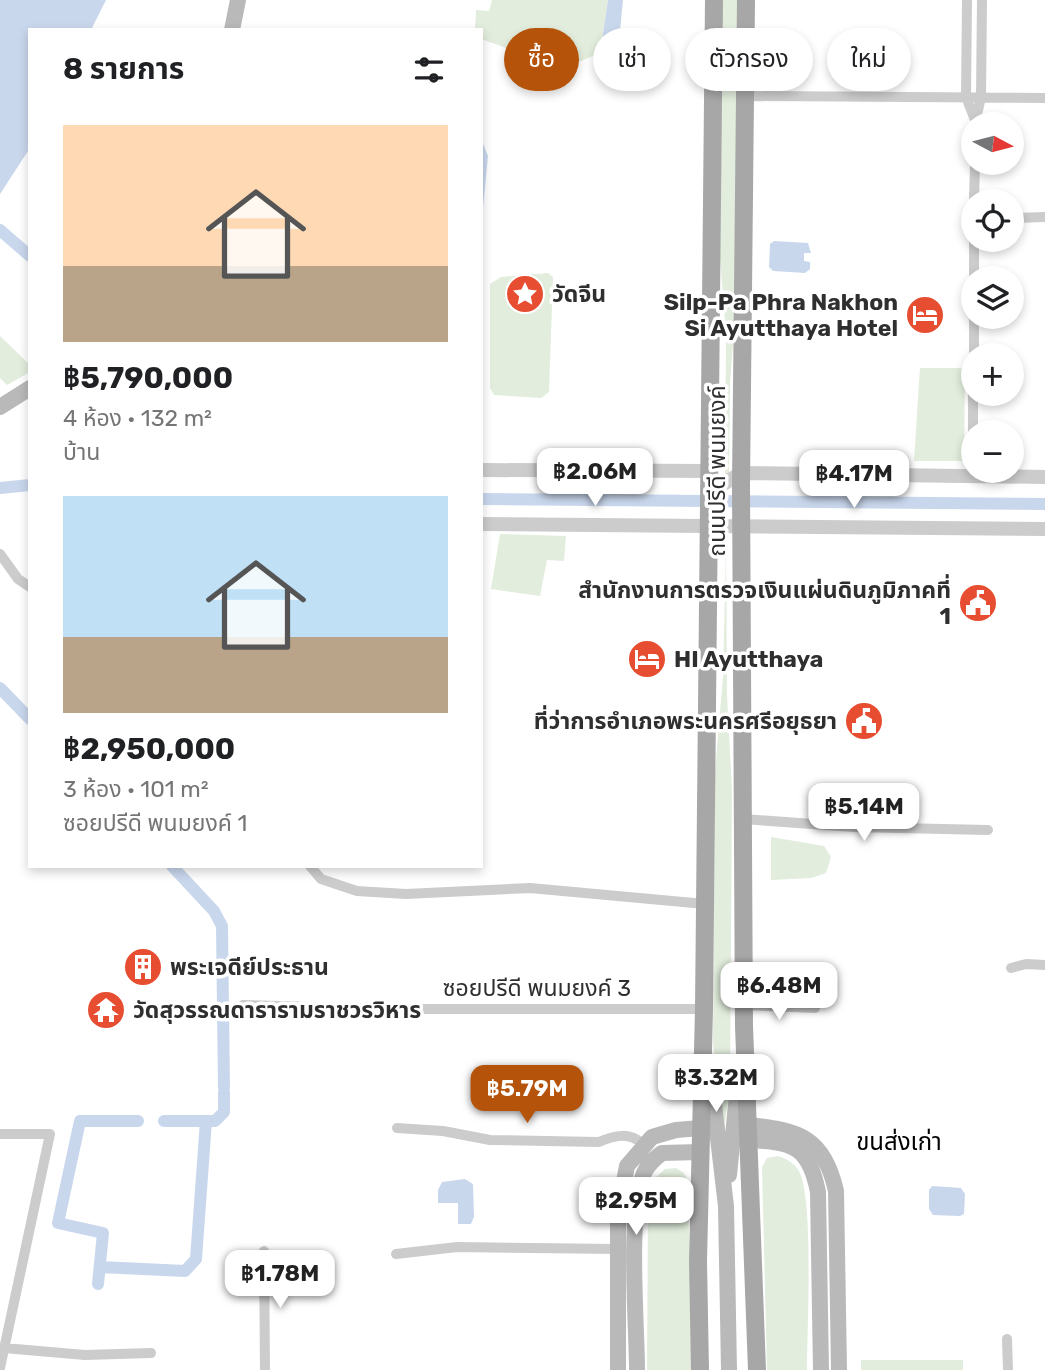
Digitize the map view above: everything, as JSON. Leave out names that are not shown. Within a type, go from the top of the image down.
[{"type":"main road","points":[[232,28],[238,0]]},
{"type":"main road","name":"ถนนปรีดี พนมยงค์","points":[[700,1370],[709,521],[712,483],[713,0]]},
{"type":"main road","name":"ถนนปรีดี พนมยงค์","points":[[746,0],[741,479],[744,1026],[757,1370]]},
{"type":"main road","points":[[0,407],[28,389]]},
{"type":"main road","name":"ถนนปรีดี พนมยงค์","points":[[704,1015],[726,1206],[729,1370]]},
{"type":"main road","name":"ถนนปรีดี พนมยงค์","points":[[726,1206],[744,1026]]},
{"type":"main road","points":[[749,1133],[778,1128],[802,1135],[819,1149],[832,1173],[836,1191],[839,1370]]},
{"type":"main road","points":[[618,1370],[618,1249],[621,1186],[627,1167],[643,1144],[662,1133],[701,1129]]},
{"type":"main road","points":[[749,1133],[793,1146],[808,1161],[815,1175],[818,1192],[821,1370]]},
{"type":"main road","points":[[637,1370],[636,1219],[640,1183],[644,1171],[662,1153],[701,1152]]},
{"type":"street","points":[[967,0],[965,97],[971,112]]},
{"type":"street","points":[[977,112],[981,97],[982,0]]},
{"type":"street","points":[[745,96],[1045,98]]},
{"type":"street","points":[[1024,218],[1045,217]]},
{"type":"street","points":[[483,470],[712,483],[741,479],[961,477]]},
{"type":"street","points":[[1024,477],[1045,477]]},
{"type":"street","points":[[483,524],[741,521],[1045,529]]},
{"type":"street","points":[[0,554],[18,579],[28,586]]},
{"type":"street","points":[[743,820],[853,827],[988,830]]},
{"type":"street","points":[[312,868],[321,879],[357,891],[406,894],[530,888],[705,904]]},
{"type":"street","points":[[1011,968],[1026,964],[1045,965]]},
{"type":"street","name":"ซอยปรีดี พนมยงค์ 3","points":[[243,1005],[704,1015]]},
{"type":"street","points":[[744,1005],[815,1008]]},
{"type":"street","points":[[397,1128],[443,1130],[490,1140],[599,1142],[615,1136],[635,1137],[643,1144]]},
{"type":"street","points":[[0,1133],[50,1134],[0,1368]]},
{"type":"street","points":[[396,1254],[457,1247],[618,1249]]},
{"type":"street","points":[[264,1251],[265,1370]]},
{"type":"street","points":[[1007,1339],[1008,1370]]},
{"type":"street","points":[[4,1348],[85,1355],[151,1353]]},
{"type":"green space","points":[[492,0],[608,0],[604,28],[593,28],[593,56],[579,62],[579,28],[504,28],[504,47],[483,40],[483,28],[475,28],[476,10],[489,11]]},
{"type":"green space","points":[[722,0],[739,0],[739,28],[722,28]]},
{"type":"green space","points":[[721,91],[738,91],[737,294],[730,383],[729,475],[725,476],[726,334],[720,259]]},
{"type":"green space","points":[[548,273],[553,277],[549,392],[541,398],[494,395],[490,388],[490,284],[501,277]]},
{"type":"green space","points":[[0,336],[28,363],[28,373],[7,385],[0,378]]},
{"type":"green space","points":[[920,368],[961,368],[961,406],[965,406],[964,420],[961,420],[961,461],[914,461]]},
{"type":"green space","points":[[500,534],[566,536],[564,561],[547,560],[540,596],[491,589]]},
{"type":"green space","points":[[726,547],[727,695],[732,790],[730,1086],[723,1138],[713,1042],[715,771],[723,677]]},
{"type":"green space","points":[[771,837],[824,846],[831,857],[826,873],[811,878],[771,880]]},
{"type":"green space","points":[[778,1156],[799,1171],[807,1208],[807,1370],[767,1370],[762,1167],[767,1158]]},
{"type":"green space","points":[[676,1168],[684,1173],[688,1183],[692,1370],[647,1370],[648,1200],[654,1179],[665,1169]]},
{"type":"green space","points":[[861,1360],[963,1360],[963,1370],[861,1370]]},
{"type":"water","points":[[0,0],[106,0],[92,28],[28,28],[28,151],[0,194]]},
{"type":"water","points":[[608,0],[623,0],[620,28],[604,28]]},
{"type":"water","points":[[483,144],[488,156],[483,208]]},
{"type":"water","points":[[774,241],[808,243],[811,253],[804,253],[804,261],[810,262],[810,269],[805,273],[773,271],[769,267],[770,244]]},
{"type":"water","points":[[465,1179],[473,1184],[474,1217],[471,1224],[458,1224],[458,1203],[438,1203],[438,1190],[442,1182]]},
{"type":"water","points":[[932,1186],[961,1188],[965,1194],[964,1214],[933,1215],[929,1209],[929,1190]]},
{"type":"waterway","points":[[0,230],[28,254]]},
{"type":"waterway","points":[[0,488],[28,485]]},
{"type":"waterway","points":[[483,499],[1045,504]]},
{"type":"waterway","points":[[0,688],[28,717]]},
{"type":"waterway","points":[[174,868],[214,911],[222,926],[224,1088]]},
{"type":"waterway","points":[[164,1121],[215,1121],[224,1112],[224,1093]]},
{"type":"waterway","points":[[98,1284],[103,1233],[58,1223],[80,1121],[138,1121]]},
{"type":"waterway","points":[[100,1267],[185,1271],[196,1259],[206,1121]]},
{"type":"place","name":"วัดจีน","points":[[525,294]]},
{"type":"place","name":"Silp-Pa Phra Nakhon Si Ayutthaya Hotel","points":[[925,315]]},
{"type":"place","name":"สำนักงานการตรวจเงินแผ่นดินภูมิภาคที่ 1","points":[[978,603]]},
{"type":"place","name":"HI Ayutthaya","points":[[647,659]]},
{"type":"place","name":"ที่ว่าการอำเภอพระนครศรีอยุธยา","points":[[864,721]]},
{"type":"place","name":"พระเจดีย์ประธาน","points":[[143,967]]},
{"type":"place","name":"วัดสุวรรณดารารามราชวรวิหาร","points":[[106,1010]]},
{"type":"district","name":"ขนส่งเก่า","points":[[899,1142]]}]
